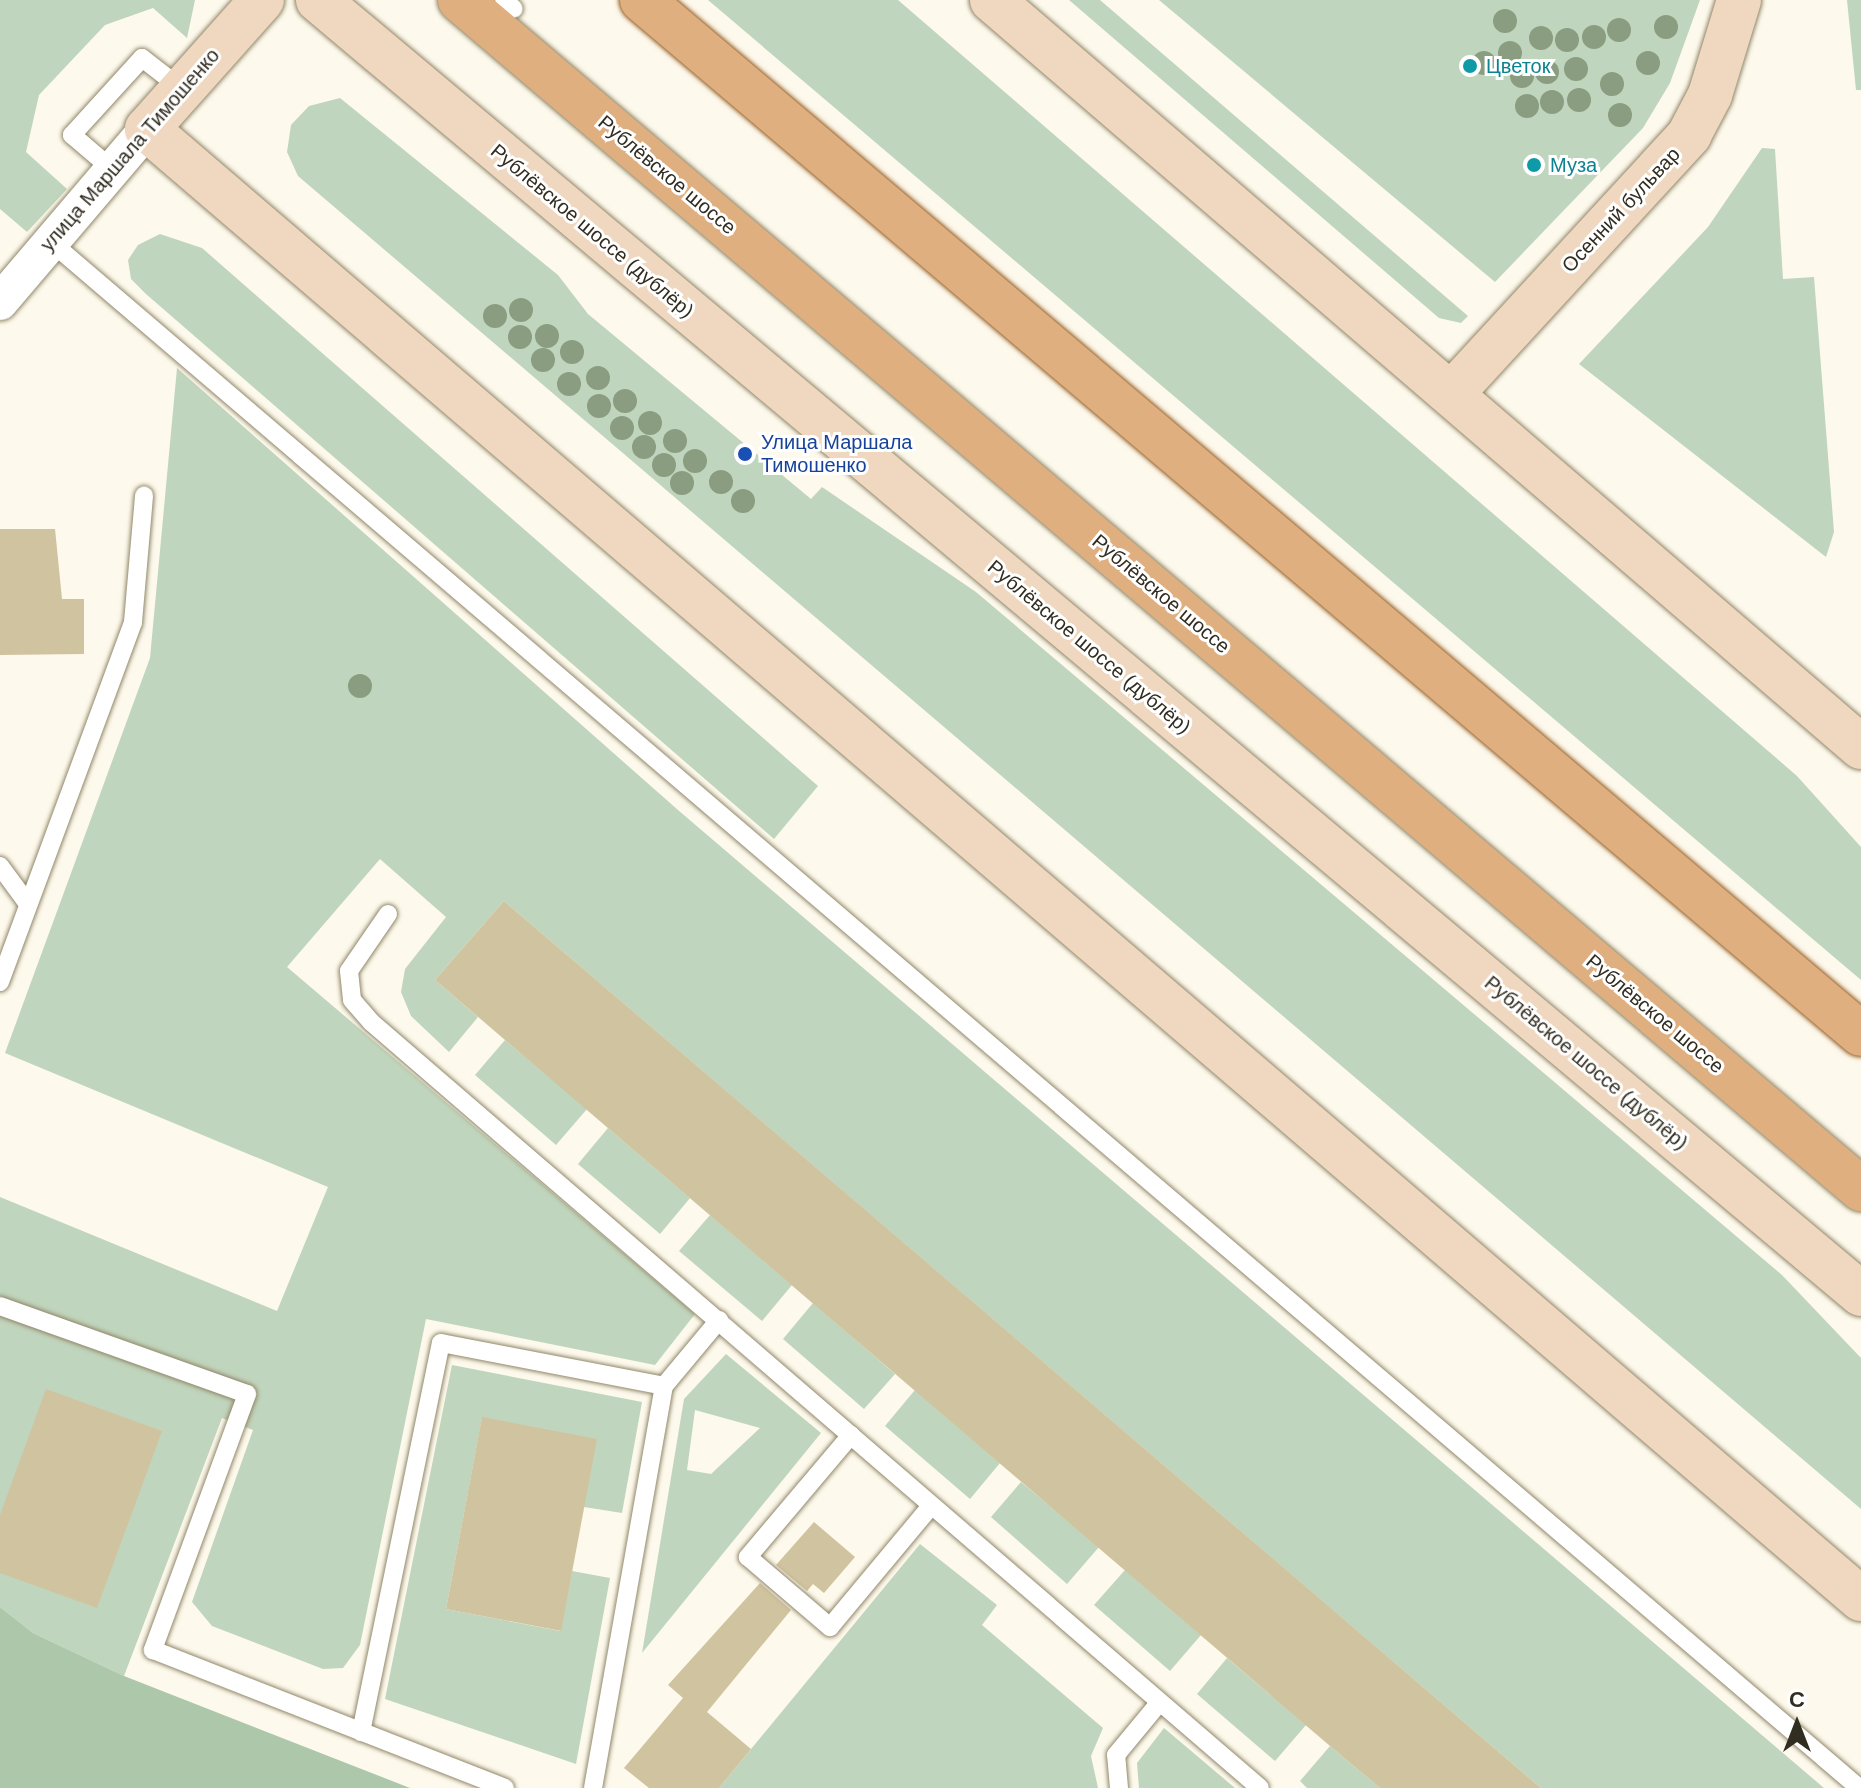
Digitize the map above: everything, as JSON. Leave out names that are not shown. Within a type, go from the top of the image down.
[{"type":"main road","name":"улица Маршала Тимошенко","points":[[147,129],[262,0]]},
{"type":"main road","name":"Рублёвское шоссе (дублёр)","points":[[318,0],[1861,1294]]},
{"type":"main road","name":"Рублёвское шоссе","points":[[460,0],[1861,1189]]},
{"type":"main road","points":[[642,0],[1861,1034]]},
{"type":"main road","points":[[992,0],[1454,391],[1861,747]]},
{"type":"main road","name":"Осенний бульвар","points":[[1454,391],[1689,135],[1710,95],[1739,0]]},
{"type":"main road","points":[[147,129],[1861,1599]]},
{"type":"street","name":"улица Маршала Тимошенко","points":[[0,302],[147,129]]},
{"type":"lane","points":[[113,170],[72,135],[142,58],[182,89]]},
{"type":"lane","points":[[51,242],[1859,1788]]},
{"type":"lane","points":[[0,982],[133,622],[144,495]]},
{"type":"lane","points":[[0,866],[28,904]]},
{"type":"lane","points":[[388,914],[349,971],[362,1011],[930,1507],[1260,1788]]},
{"type":"lane","points":[[0,1306],[247,1394],[153,1650],[505,1788]]},
{"type":"lane","points":[[593,1788],[664,1386],[719,1320]]},
{"type":"lane","points":[[361,1732],[441,1343],[664,1386]]},
{"type":"lane","points":[[851,1435],[748,1557],[830,1627],[930,1507]]},
{"type":"lane","points":[[1119,1788],[1116,1755],[1159,1703]]},
{"type":"green space","points":[[0,0],[195,0],[187,38],[153,8],[105,25],[39,95],[26,152],[67,189],[27,232],[0,209]]},
{"type":"green space","points":[[708,0],[898,0],[1797,776],[1861,847],[1861,980]]},
{"type":"green space","points":[[1069,0],[1100,0],[1468,316],[1461,323],[1439,318]]},
{"type":"green space","points":[[1159,0],[1700,0],[1670,83],[1643,128],[1495,282]]},
{"type":"green space","points":[[1847,0],[1861,0],[1861,90],[1856,90]]},
{"type":"green space","points":[[340,98],[558,275],[588,314],[811,499],[822,487],[976,592],[1782,1275],[1861,1358],[1861,1509],[298,176],[287,152],[291,125],[309,106]]},
{"type":"green space","points":[[1762,148],[1775,149],[1783,279],[1814,277],[1834,532],[1826,557],[1579,364],[1708,227]]},
{"type":"green space","points":[[160,234],[202,248],[818,786],[774,839],[146,294],[131,279],[128,260],[138,245]]},
{"type":"green space","points":[[177,368],[678,810],[1824,1788],[1541,1788],[504,901],[435,980],[478,1017],[449,1052],[411,1016],[401,992],[405,969],[446,917],[380,859],[287,967],[695,1314],[655,1365],[426,1319],[360,1645],[343,1668],[323,1669],[212,1626],[192,1602],[253,1430],[222,1418],[124,1676],[33,1633],[0,1607],[0,1197],[277,1311],[328,1187],[5,1053],[150,658]]},
{"type":"green space","points":[[505,1040],[587,1109],[556,1145],[475,1075]]},
{"type":"green space","points":[[608,1128],[690,1198],[660,1234],[578,1164]]},
{"type":"green space","points":[[710,1215],[792,1285],[762,1321],[679,1251]]},
{"type":"green space","points":[[813,1303],[895,1374],[864,1409],[783,1339]]},
{"type":"green space","points":[[726,1354],[821,1433],[642,1653],[684,1399]],"holes":[[[695,1410],[760,1428],[711,1474],[687,1470]]]},
{"type":"green space","points":[[452,1365],[642,1402],[622,1513],[584,1507],[482,1418],[446,1609],[560,1631],[572,1571],[610,1578],[576,1764],[385,1699]]},
{"type":"green space","points":[[915,1390],[1000,1463],[970,1499],[885,1426]]},
{"type":"green space","points":[[1021,1482],[1099,1547],[1067,1584],[991,1517]]},
{"type":"green space","points":[[920,1544],[997,1605],[982,1625],[1103,1728],[1091,1756],[1098,1788],[719,1788]]},
{"type":"green space","points":[[1125,1570],[1201,1635],[1170,1671],[1094,1605]]},
{"type":"green space","points":[[0,1607],[33,1633],[124,1676],[410,1788],[0,1788]]},
{"type":"green space","points":[[1227,1658],[1306,1725],[1275,1761],[1197,1694]]},
{"type":"green space","points":[[1164,1728],[1235,1788],[1139,1788],[1137,1763]]},
{"type":"green space","points":[[1330,1746],[1380,1788],[1307,1788],[1300,1781]]},
{"type":"building","points":[[0,529],[55,529],[62,599],[84,599],[84,654],[0,655]]},
{"type":"building","points":[[504,901],[1541,1788],[1380,1788],[1330,1746],[435,980]]},
{"type":"building","points":[[46,1389],[162,1431],[97,1608],[0,1573],[0,1515]]},
{"type":"building","points":[[482,1417],[597,1439],[561,1631],[446,1609]]},
{"type":"building","points":[[814,1522],[855,1557],[824,1593],[813,1584],[807,1591],[776,1565]]},
{"type":"building","points":[[760,1583],[791,1610],[707,1712],[751,1749],[719,1788],[649,1788],[624,1768],[683,1698],[668,1685]]},
{"type":"place","name":"Цветок","points":[[1470,66]]},
{"type":"place","name":"Муза","points":[[1534,165]]},
{"type":"place","name":"Улица Маршала Тимошенко","points":[[745,454]]}]
